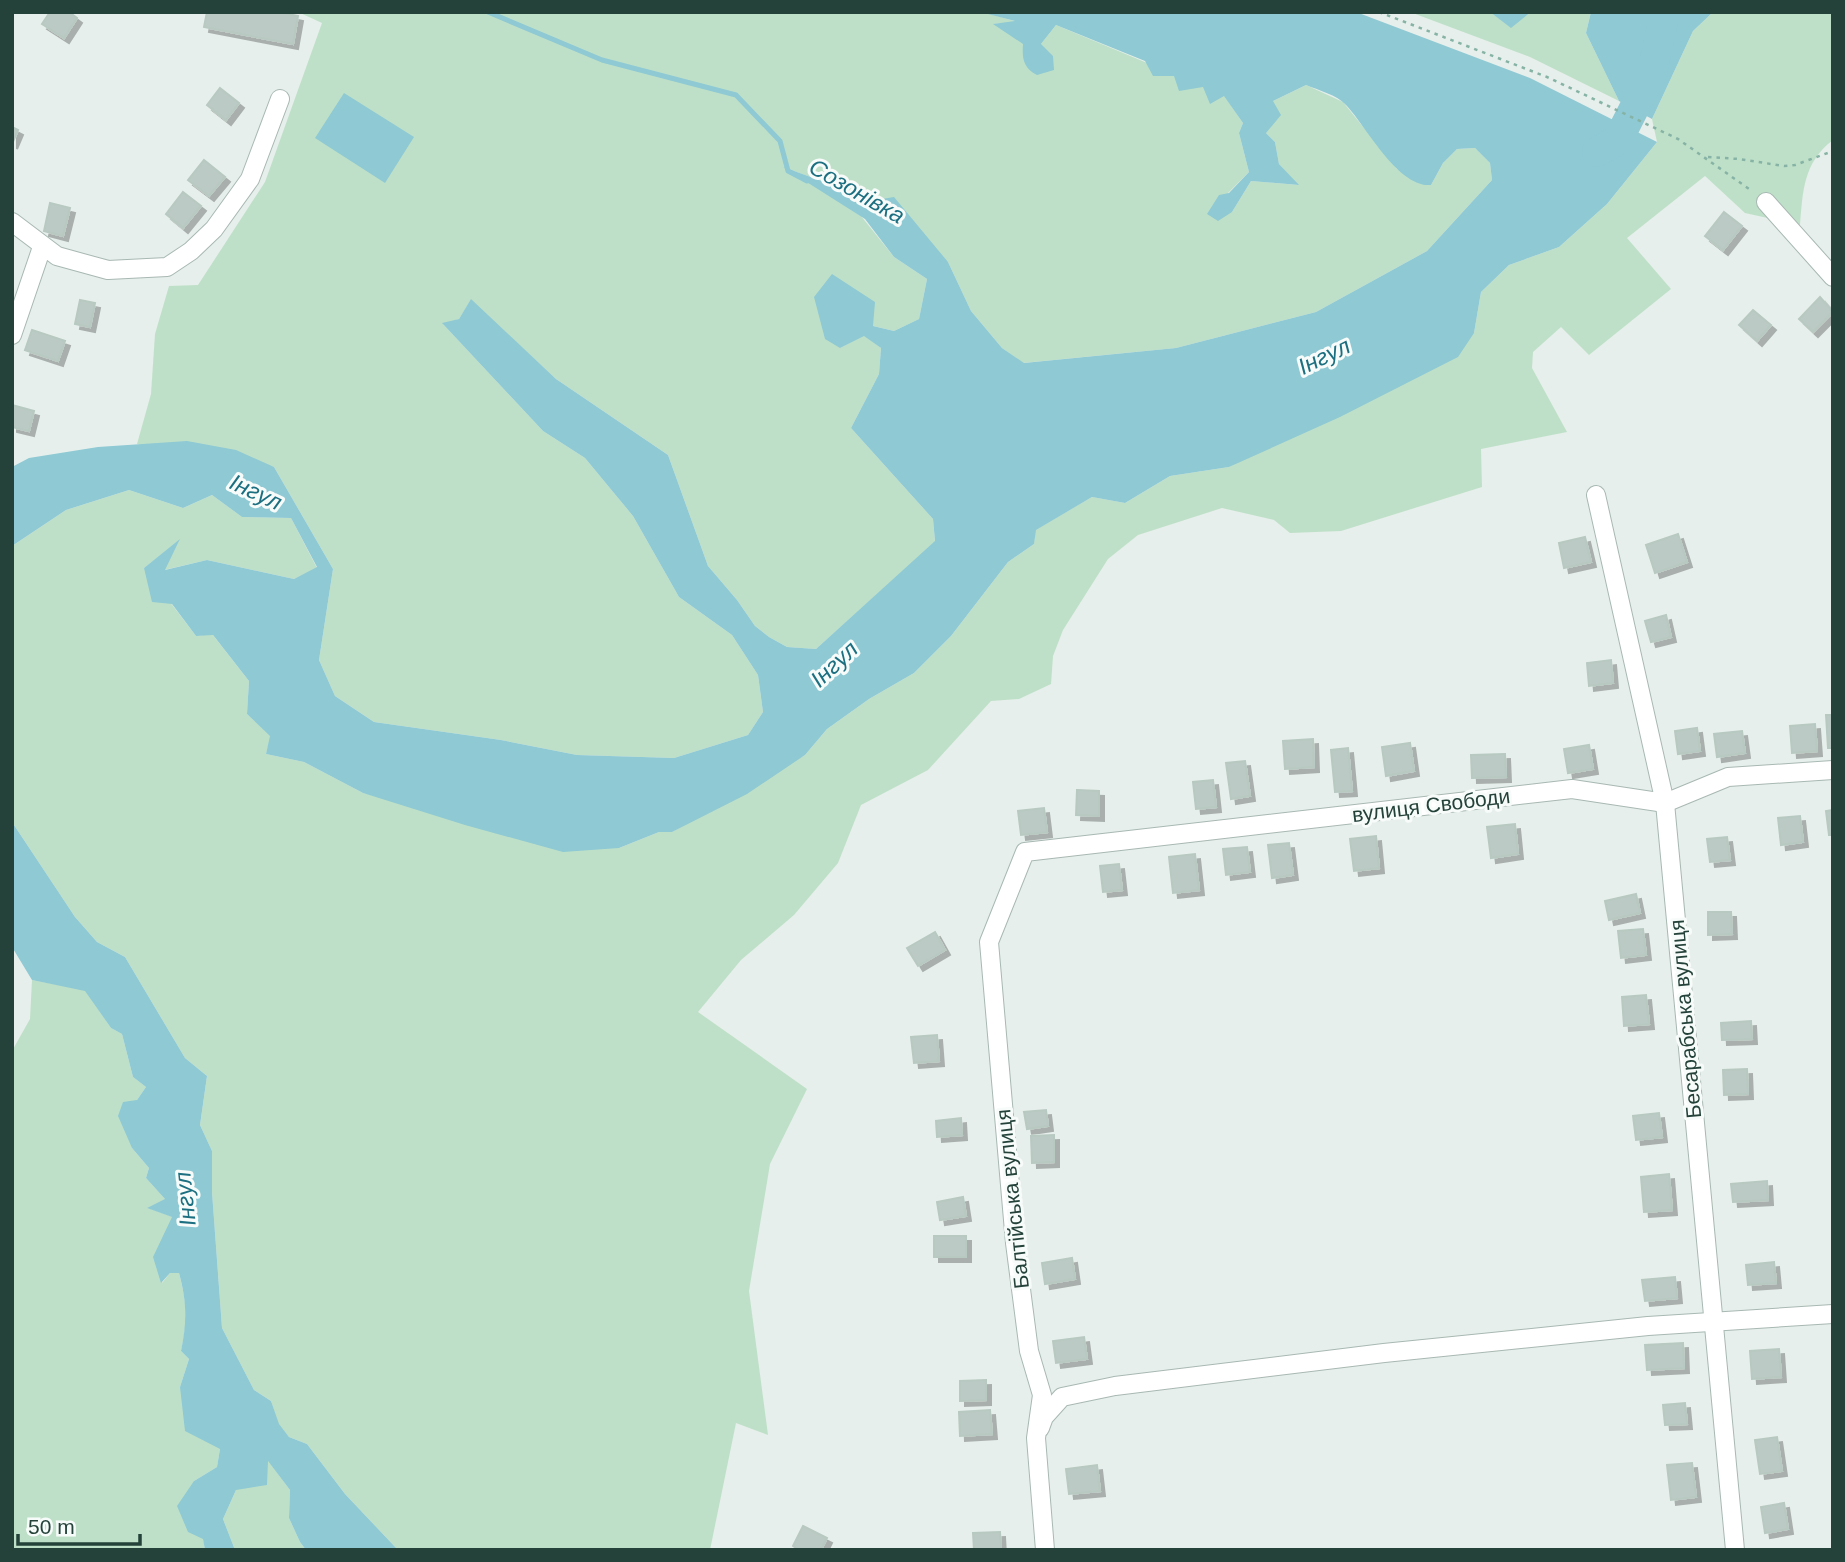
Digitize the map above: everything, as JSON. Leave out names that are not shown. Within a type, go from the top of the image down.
[{"type":"street","points":[[12,222],[57,256],[108,270],[167,267],[191,251],[214,229],[250,179],[280,99]]},
{"type":"street","points":[[1766,202],[1833,277]]},
{"type":"street","points":[[12,335],[42,247]]},
{"type":"street","name":"Бесарабська вулиця","points":[[1596,495],[1665,803],[1735,1550]]},
{"type":"street","points":[[1665,803],[1728,776],[1833,770]]},
{"type":"street","name":"вулиця Свободи","points":[[1024,852],[1572,789],[1665,803]]},
{"type":"street","name":"Балтійська вулиця","points":[[1024,852],[989,942],[1017,1256],[1029,1351],[1042,1395],[1036,1438],[1045,1550]]},
{"type":"street","points":[[1036,1438],[1044,1417],[1062,1397],[1115,1386],[1384,1353],[1648,1326],[1713,1324],[1833,1314]]},
{"type":"path","points":[[1379,12],[1555,81],[1678,139],[1766,202]]},
{"type":"path","points":[[1704,157],[1784,166],[1795,165],[1833,150]]},
{"type":"green space","points":[[298,12],[991,12],[986,13],[1018,22],[994,24],[1041,44],[1056,25],[1224,95],[1243,123],[1239,133],[1249,172],[1228,193],[1232,212],[1251,181],[1298,185],[1279,164],[1275,142],[1266,133],[1273,101],[1306,85],[1343,102],[1397,169],[1431,185],[1443,163],[1457,149],[1475,148],[1490,163],[1492,180],[1427,251],[1316,312],[1176,348],[1023,363],[1002,348],[971,311],[948,262],[830,184],[788,169],[861,216],[894,257],[927,279],[919,319],[894,331],[873,326],[840,348],[864,335],[881,348],[879,374],[851,428],[933,519],[935,542],[816,649],[787,647],[769,637],[755,626],[708,566],[668,455],[556,379],[471,300],[459,319],[443,324],[543,431],[585,458],[633,516],[679,597],[732,635],[758,675],[763,712],[748,735],[674,758],[577,755],[501,740],[374,722],[335,696],[319,660],[333,569],[274,467],[137,444],[151,394],[155,334],[169,286],[198,285],[265,182],[322,23]]},
{"type":"green space","points":[[1410,12],[1490,12],[1511,27],[1531,12],[1591,12],[1586,33],[1619,101],[1530,57]]},
{"type":"green space","points":[[1713,12],[1833,12],[1833,140],[1816,158],[1806,178],[1800,225],[1745,213],[1705,176],[1627,238],[1671,289],[1589,355],[1561,327],[1533,352],[1532,368],[1567,432],[1481,449],[1482,487],[1341,531],[1290,533],[1274,520],[1222,508],[1138,535],[1108,559],[1063,630],[1053,656],[1051,684],[1019,699],[991,701],[928,770],[861,805],[838,863],[794,915],[741,960],[698,1012],[807,1089],[770,1164],[749,1291],[768,1435],[736,1423],[710,1550],[398,1550],[345,1494],[307,1444],[289,1437],[278,1424],[271,1401],[254,1390],[222,1328],[212,1192],[212,1151],[200,1125],[207,1076],[185,1058],[125,957],[97,942],[75,917],[12,822],[12,546],[66,510],[129,490],[183,508],[212,495],[242,517],[291,518],[317,568],[294,579],[207,560],[164,570],[179,541],[144,568],[196,636],[212,634],[249,681],[247,714],[271,736],[266,754],[304,762],[363,793],[619,848],[659,832],[672,832],[805,755],[827,729],[869,699],[914,673],[951,636],[1008,562],[1034,544],[1035,530],[1092,497],[1125,503],[1170,476],[1229,467],[1474,333],[1481,292],[1509,265],[1559,247],[1607,204],[1657,142],[1652,119],[1693,31]]},
{"type":"green space","points":[[32,980],[85,990],[111,1028],[122,1034],[133,1077],[146,1087],[137,1100],[132,1148],[149,1168],[146,1178],[166,1200],[148,1208],[173,1217],[162,1283],[170,1273],[179,1273],[184,1294],[186,1312],[181,1351],[189,1359],[180,1387],[220,1449],[217,1467],[194,1481],[205,1550],[12,1550],[12,1051],[30,1019]]},
{"type":"green space","points":[[267,1459],[290,1490],[289,1518],[306,1550],[235,1550],[223,1519],[236,1490]]},
{"type":"water","points":[[1356,12],[1530,78],[1657,142],[1607,204],[1559,247],[1509,265],[1481,292],[1474,333],[1458,357],[1340,417],[1229,467],[1170,476],[1125,503],[1092,497],[1036,530],[1034,544],[1008,562],[951,636],[914,673],[869,699],[827,729],[805,755],[747,794],[672,832],[659,832],[619,848],[563,852],[363,793],[304,762],[266,754],[270,736],[247,714],[249,681],[213,635],[196,636],[172,604],[152,602],[144,568],[180,539],[165,570],[207,560],[294,579],[317,567],[291,518],[242,517],[212,495],[183,508],[129,490],[66,510],[12,546],[12,467],[29,458],[98,447],[187,441],[236,450],[274,467],[333,569],[319,660],[335,696],[374,722],[501,740],[577,755],[674,758],[748,735],[763,712],[758,675],[732,635],[679,597],[633,516],[585,458],[543,431],[442,323],[459,319],[471,299],[556,379],[668,455],[708,566],[755,626],[769,637],[787,647],[816,649],[935,541],[933,519],[851,428],[879,374],[881,348],[864,336],[840,348],[825,339],[814,297],[832,274],[875,302],[873,326],[894,331],[919,319],[927,279],[894,257],[865,219],[783,167],[830,184],[858,203],[894,197],[948,262],[971,311],[1002,348],[1024,363],[1176,348],[1316,312],[1427,251],[1492,180],[1490,163],[1475,148],[1457,149],[1443,163],[1431,185],[1419,183],[1395,167],[1342,101],[1306,85],[1273,101],[1281,115],[1266,133],[1275,142],[1279,164],[1299,185],[1251,181],[1232,212],[1218,221],[1207,214],[1219,195],[1229,193],[1249,172],[1239,133],[1243,123],[1224,96],[1210,104],[1203,87],[1179,91],[1174,76],[1153,76],[1145,61],[1056,25],[1041,44],[1053,56],[1054,70],[1037,75],[1024,62],[1023,44],[993,24],[1015,21],[984,13]]},
{"type":"water","points":[[1490,12],[1531,12],[1511,28]]},
{"type":"water","points":[[1591,12],[1713,12],[1693,31],[1652,119],[1619,101],[1586,33]]},
{"type":"water","points":[[344,93],[414,137],[385,183],[315,138]]},
{"type":"water","points":[[12,822],[75,917],[97,942],[125,957],[185,1058],[207,1076],[200,1125],[212,1151],[212,1192],[222,1328],[254,1390],[271,1401],[279,1424],[289,1437],[307,1444],[345,1494],[398,1550],[306,1550],[289,1518],[290,1490],[268,1461],[267,1485],[236,1490],[223,1519],[235,1550],[205,1550],[203,1539],[188,1532],[177,1506],[194,1481],[217,1467],[220,1449],[185,1431],[180,1387],[189,1359],[181,1351],[185,1321],[184,1293],[179,1273],[170,1273],[161,1283],[153,1257],[172,1217],[147,1208],[165,1199],[146,1178],[149,1168],[132,1148],[118,1116],[123,1102],[137,1100],[146,1087],[133,1077],[122,1034],[111,1028],[85,991],[32,980],[12,947]]},
{"type":"building","points":[[50,12],[69,12],[77,18],[64,38],[42,24]]},
{"type":"building","points":[[207,12],[279,12],[298,16],[293,44],[204,27]]},
{"type":"building","points":[[220,88],[239,103],[226,120],[207,105]]},
{"type":"building","points":[[12,127],[18,130],[12,144]]},
{"type":"building","points":[[204,160],[225,177],[209,196],[188,180]]},
{"type":"building","points":[[183,192],[201,206],[183,228],[166,214]]},
{"type":"building","points":[[50,203],[70,208],[63,236],[44,231]]},
{"type":"building","points":[[1724,212],[1742,226],[1723,250],[1705,236]]},
{"type":"building","points":[[1820,297],[1833,312],[1813,332],[1799,319]]},
{"type":"building","points":[[80,300],[95,303],[90,327],[75,324]]},
{"type":"building","points":[[1753,310],[1771,325],[1757,341],[1739,325]]},
{"type":"building","points":[[32,330],[65,341],[58,361],[25,350]]},
{"type":"building","points":[[12,405],[34,411],[29,431],[12,427]]},
{"type":"building","points":[[1678,534],[1687,562],[1655,573],[1646,545]]},
{"type":"building","points":[[1585,537],[1591,562],[1564,568],[1559,543]]},
{"type":"building","points":[[1666,615],[1671,637],[1651,642],[1645,621]]},
{"type":"building","points":[[1611,660],[1613,683],[1589,686],[1587,663]]},
{"type":"building","points":[[1826,715],[1833,715],[1833,748],[1828,748]]},
{"type":"building","points":[[1815,724],[1817,751],[1792,753],[1790,726]]},
{"type":"building","points":[[1697,728],[1700,751],[1678,754],[1675,731]]},
{"type":"building","points":[[1742,731],[1745,753],[1717,757],[1714,734]]},
{"type":"building","points":[[1313,739],[1314,767],[1285,769],[1283,741]]},
{"type":"building","points":[[1410,743],[1414,771],[1386,776],[1382,747]]},
{"type":"building","points":[[1589,745],[1593,769],[1568,773],[1564,749]]},
{"type":"building","points":[[1348,748],[1352,791],[1335,792],[1331,750]]},
{"type":"building","points":[[1505,754],[1506,777],[1472,778],[1471,755]]},
{"type":"building","points":[[1245,761],[1250,796],[1231,799],[1226,763]]},
{"type":"building","points":[[1213,780],[1216,807],[1196,809],[1193,782]]},
{"type":"building","points":[[1077,790],[1099,791],[1099,816],[1076,815]]},
{"type":"building","points":[[1044,808],[1047,832],[1021,835],[1018,811]]},
{"type":"building","points":[[1833,810],[1833,835],[1829,835],[1826,811]]},
{"type":"building","points":[[1800,816],[1803,842],[1781,845],[1778,818]]},
{"type":"building","points":[[1515,824],[1518,854],[1491,858],[1487,827]]},
{"type":"building","points":[[1376,836],[1379,868],[1354,871],[1350,839]]},
{"type":"building","points":[[1727,837],[1730,860],[1710,862],[1707,839]]},
{"type":"building","points":[[1289,843],[1293,875],[1272,878],[1268,845]]},
{"type":"building","points":[[1247,847],[1250,872],[1226,875],[1223,849]]},
{"type":"building","points":[[1195,854],[1199,890],[1173,893],[1169,857]]},
{"type":"building","points":[[1119,864],[1122,890],[1103,892],[1100,866]]},
{"type":"building","points":[[1636,894],[1640,913],[1609,920],[1605,901]]},
{"type":"building","points":[[1708,912],[1731,912],[1732,934],[1708,935]]},
{"type":"building","points":[[1643,929],[1646,955],[1621,958],[1618,931]]},
{"type":"building","points":[[935,932],[945,950],[918,966],[907,948]]},
{"type":"building","points":[[1646,995],[1649,1024],[1624,1026],[1622,997]]},
{"type":"building","points":[[1751,1021],[1752,1039],[1722,1040],[1721,1023]]},
{"type":"building","points":[[937,1035],[939,1061],[914,1063],[911,1037]]},
{"type":"building","points":[[1747,1069],[1748,1094],[1724,1095],[1723,1070]]},
{"type":"building","points":[[1046,1110],[1048,1126],[1027,1129],[1024,1112]]},
{"type":"building","points":[[1659,1113],[1662,1137],[1636,1140],[1633,1116]]},
{"type":"building","points":[[961,1118],[962,1135],[937,1137],[936,1121]]},
{"type":"building","points":[[1054,1135],[1054,1162],[1032,1163],[1031,1136]]},
{"type":"building","points":[[1669,1174],[1672,1210],[1644,1212],[1641,1177]]},
{"type":"building","points":[[1767,1181],[1768,1200],[1733,1202],[1731,1184]]},
{"type":"building","points":[[963,1197],[966,1216],[940,1220],[937,1202]]},
{"type":"building","points":[[934,1236],[966,1236],[966,1257],[934,1257]]},
{"type":"building","points":[[1072,1258],[1075,1279],[1045,1284],[1042,1263]]},
{"type":"building","points":[[1774,1262],[1776,1283],[1748,1285],[1746,1265]]},
{"type":"building","points":[[1675,1277],[1677,1298],[1645,1301],[1642,1280]]},
{"type":"building","points":[[1084,1337],[1087,1359],[1056,1363],[1053,1341]]},
{"type":"building","points":[[1683,1343],[1684,1368],[1647,1370],[1645,1345]]},
{"type":"building","points":[[1779,1349],[1781,1377],[1752,1379],[1750,1351]]},
{"type":"building","points":[[986,1380],[986,1400],[960,1401],[960,1381]]},
{"type":"building","points":[[1685,1403],[1687,1424],[1665,1425],[1663,1405]]},
{"type":"building","points":[[990,1410],[992,1434],[960,1436],[959,1412]]},
{"type":"building","points":[[1777,1437],[1782,1471],[1760,1474],[1755,1440]]},
{"type":"building","points":[[1692,1463],[1696,1497],[1671,1500],[1667,1465]]},
{"type":"building","points":[[1097,1465],[1100,1491],[1069,1494],[1066,1469]]},
{"type":"building","points":[[1784,1503],[1788,1529],[1765,1533],[1761,1507]]},
{"type":"building","points":[[803,1526],[827,1538],[821,1550],[799,1550],[793,1546]]},
{"type":"building","points":[[1000,1532],[1001,1550],[974,1550],[973,1533]]},
{"type":"waterway","name":"Созонівка","points":[[488,12],[602,60],[736,95],[780,141],[788,171],[807,181]]},
{"type":"waterway","name":"Інгул","points":[[1597,152],[1618,140],[1652,73],[1665,12]]}]
